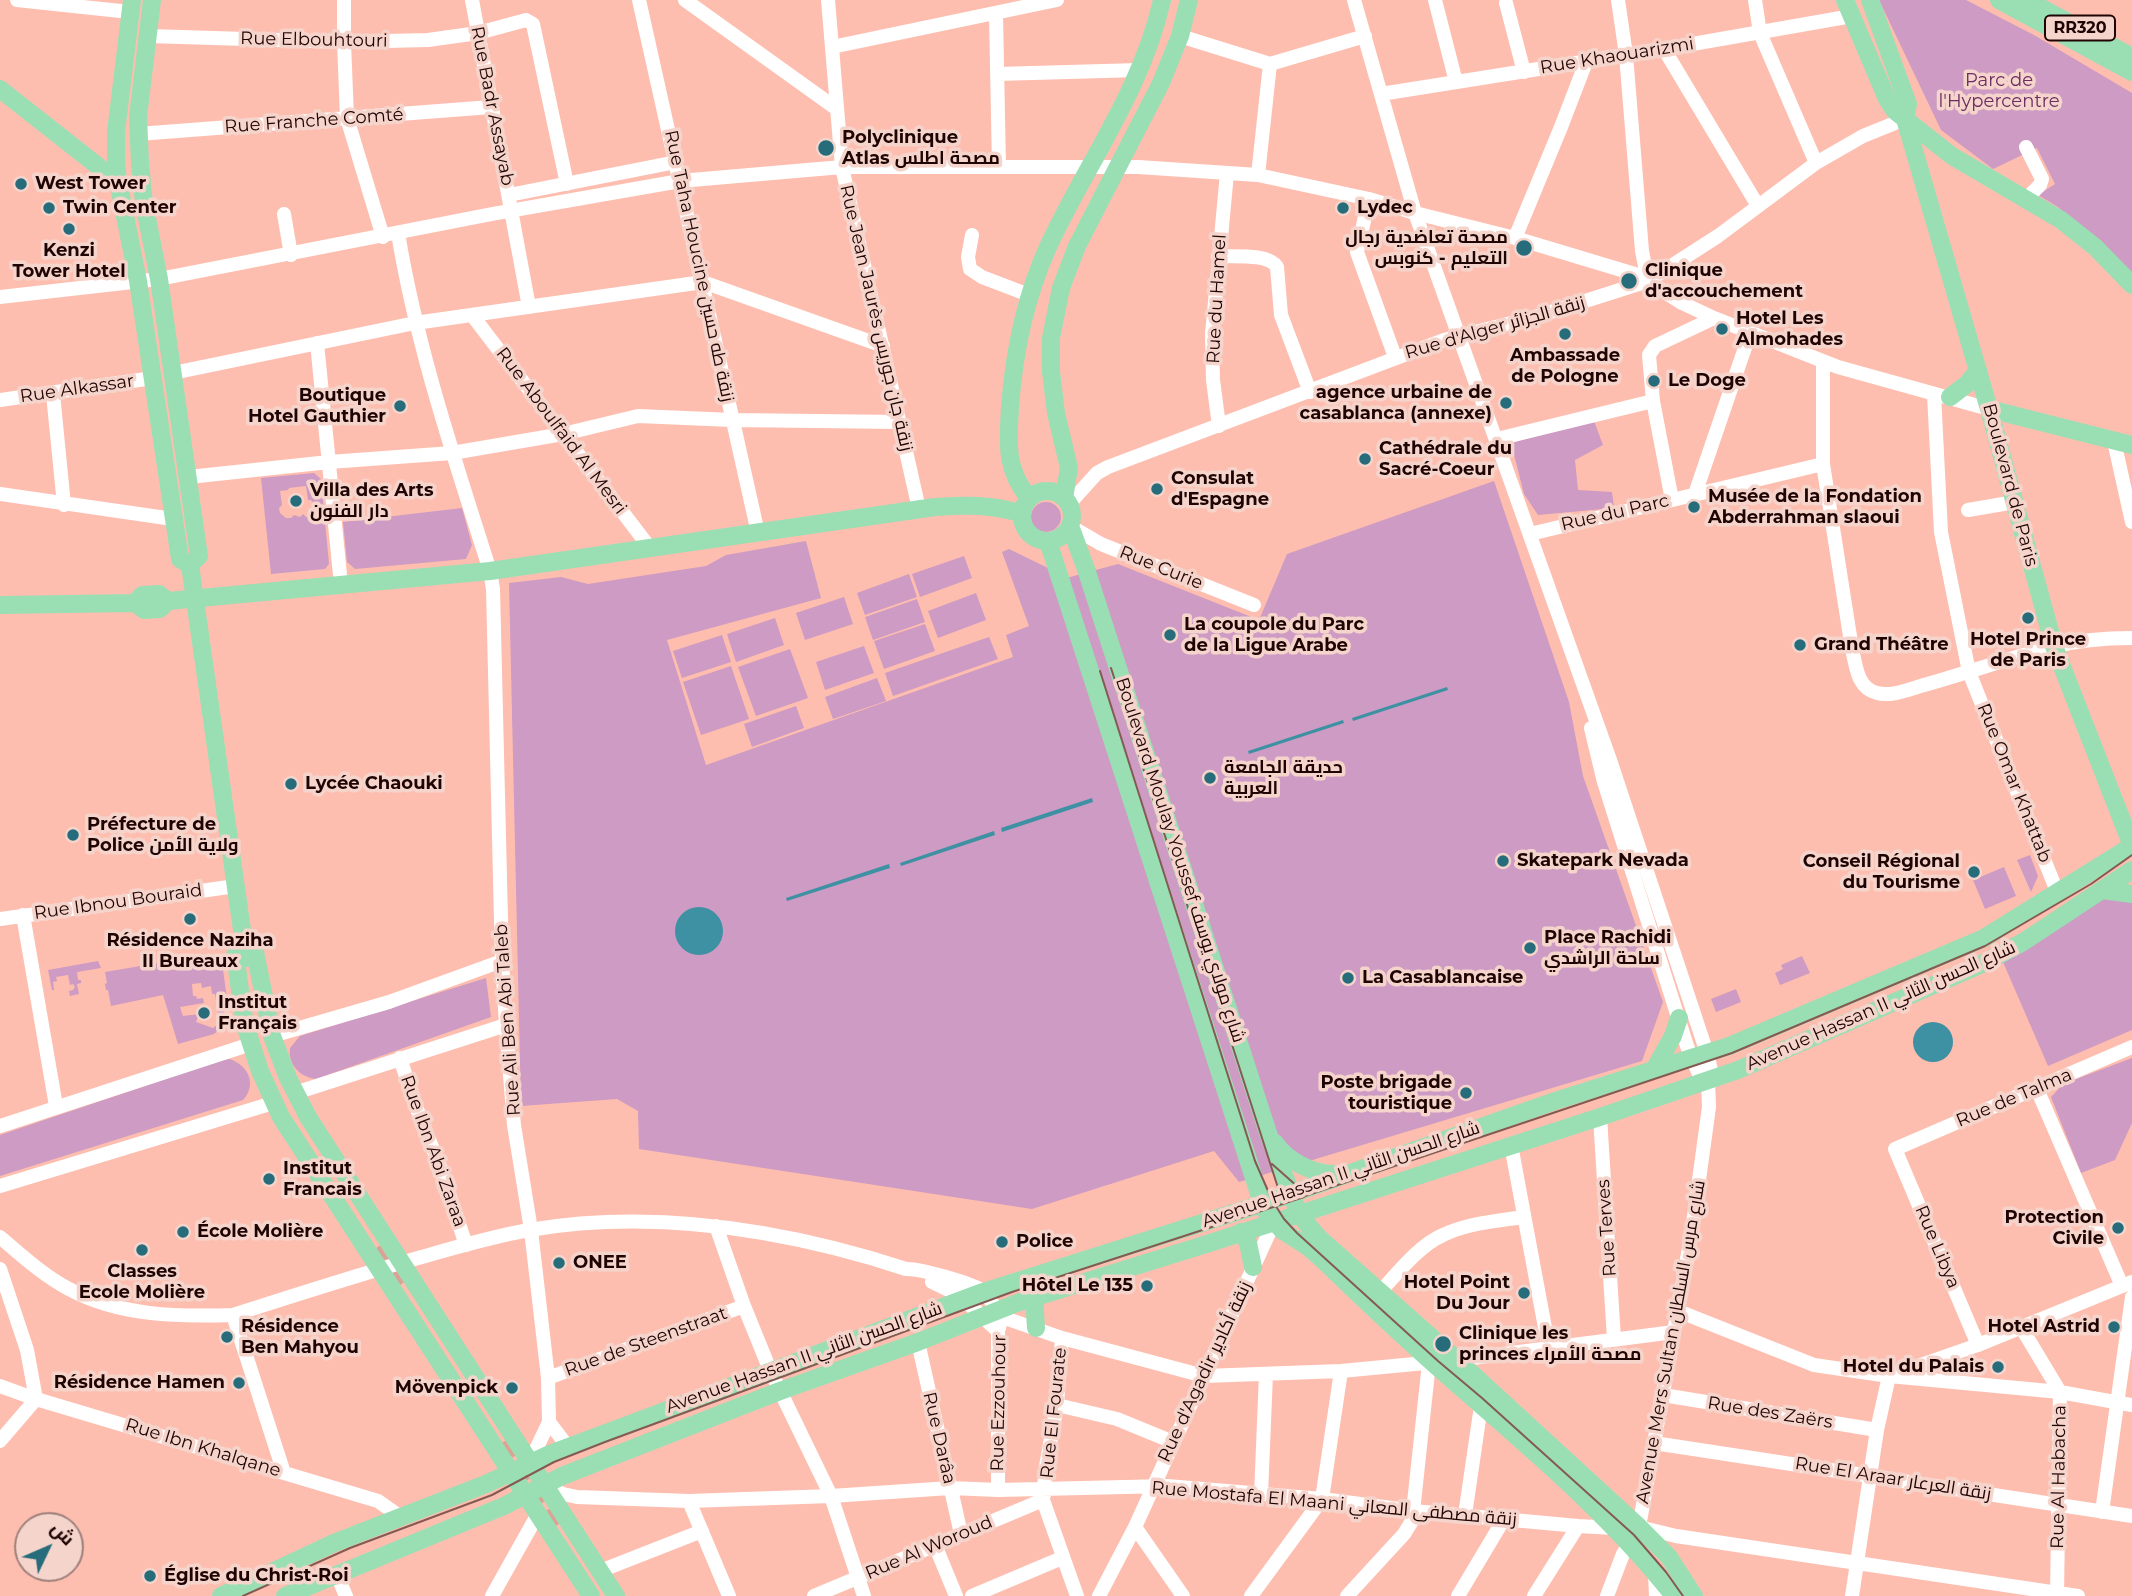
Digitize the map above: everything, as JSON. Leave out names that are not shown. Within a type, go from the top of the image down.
[{"type":"main road","points":[[152,0],[138,134],[144,203],[159,279],[199,556],[190,565]]},
{"type":"main road","points":[[0,606],[135,603],[142,595],[159,594],[168,601],[490,571],[919,509],[1025,506],[1037,493],[1046,491],[1056,492],[1066,501],[1072,514],[1070,526],[1062,537],[1048,541],[1037,539],[1028,532],[1022,521],[1025,506],[1009,450],[1014,361],[1030,295],[1049,245],[1139,71],[1162,0]]},
{"type":"main road","points":[[1066,501],[1069,468],[1053,393],[1051,338],[1061,288],[1082,237],[1156,95],[1180,36],[1189,0]]},
{"type":"main road","name":"Boulevard de Paris","points":[[1870,0],[1905,93],[1908,104],[1905,119],[2054,646],[2132,846]]},
{"type":"main road","name":"RR320","points":[[1999,0],[2132,72]]},
{"type":"main road","name":"RR320","points":[[2027,0],[2132,57]]},
{"type":"main road","points":[[131,6],[116,132],[118,181],[138,281],[180,559],[190,565]]},
{"type":"main road","name":"Boulevard de Paris","points":[[1849,8],[1886,99],[1905,119]]},
{"type":"main road","points":[[0,89],[144,203]]},
{"type":"main road","points":[[1905,119],[1952,156],[2061,220],[2132,285]]},
{"type":"main road","points":[[1942,396],[1967,384],[1978,370]]},
{"type":"main road","points":[[1989,409],[2132,445]]},
{"type":"main road","name":"Boulevard Moulay Youssef شارع مولاي يوسف","points":[[1070,526],[1091,582],[1268,1133],[1299,1214]]},
{"type":"main road","name":"Boulevard Moulay Youssef شارع مولاي يوسف","points":[[1048,541],[1262,1204],[1283,1231],[1323,1260],[1430,1363],[1483,1396]]},
{"type":"main road","points":[[190,565],[257,1023],[268,1059],[298,1123],[379,1246]]},
{"type":"main road","name":"Avenue Hassan II شارع الحسن الثاني","points":[[221,1596],[334,1544],[486,1484],[530,1462],[983,1292],[1262,1204],[1555,1101],[1743,1041],[1971,944],[2058,894],[2132,846]]},
{"type":"main road","name":"Avenue Hassan II شارع الحسن الثاني","points":[[285,1596],[307,1592],[337,1575],[526,1495],[562,1476],[780,1391],[1034,1298],[1600,1117],[1738,1070],[1982,964],[2022,942],[2132,870]]},
{"type":"main road","points":[[2102,890],[2132,894]]},
{"type":"main road","points":[[244,946],[255,952],[272,1036],[295,1093],[309,1118],[616,1596]]},
{"type":"main road","points":[[244,946],[235,955],[245,1025],[273,1102],[591,1596]]},
{"type":"main road","points":[[1654,1070],[1673,1036],[1679,1018]]},
{"type":"main road","points":[[1268,1133],[1279,1149],[1308,1169],[1334,1175],[1356,1171]]},
{"type":"main road","points":[[1299,1214],[1318,1237],[1457,1360],[1483,1396],[1615,1528],[1634,1535],[1655,1573],[1674,1596]]},
{"type":"main road","points":[[1241,1232],[1248,1243],[1253,1268]]},
{"type":"main road","points":[[403,1283],[505,1441]]},
{"type":"main road","points":[[1034,1298],[1036,1328]]},
{"type":"main road","points":[[1483,1396],[1634,1535],[1669,1557],[1694,1596]]},
{"type":"main road","points":[[561,1531],[604,1596]]},
{"type":"street","points":[[17,0],[131,6]]},
{"type":"street","name":"Rue Ali Ben Abi Taleb","points":[[344,0],[347,118],[391,235],[452,453],[490,571],[493,589],[506,1025],[514,1125],[531,1230],[548,1378],[549,1422],[530,1462]]},
{"type":"street","name":"Rue Badr Assayab","points":[[471,0],[529,307]]},
{"type":"street","name":"Rue Taha Houcine زنقة طه حسين","points":[[639,0],[758,533]]},
{"type":"street","points":[[685,0],[837,108]]},
{"type":"street","name":"Rue Jean Jaurès زنقة جان جوريس","points":[[828,0],[842,167],[919,509]]},
{"type":"street","points":[[832,47],[1058,0]]},
{"type":"street","points":[[1354,0],[1415,213],[1578,668],[1699,1056]]},
{"type":"street","points":[[1435,0],[1456,82]]},
{"type":"street","points":[[1618,0],[1626,55],[1642,251],[1648,281]]},
{"type":"street","points":[[1755,0],[1760,33],[1816,163]]},
{"type":"street","points":[[1506,3],[1524,72]]},
{"type":"street","name":"Rue Khaouarizmi","points":[[1381,94],[1760,33],[1849,8]]},
{"type":"street","points":[[996,14],[999,166]]},
{"type":"street","name":"Rue Elbouhtouri","points":[[148,36],[344,43],[428,40],[478,33],[526,20],[533,24],[567,184]]},
{"type":"street","points":[[1180,36],[1270,64],[1364,36]]},
{"type":"street","points":[[1664,49],[1758,206]]},
{"type":"street","points":[[1515,238],[1586,62]]},
{"type":"street","points":[[1258,175],[1270,64]]},
{"type":"street","points":[[997,74],[1139,71]]},
{"type":"street","name":"Rue Franche Comté","points":[[138,134],[491,107]]},
{"type":"street","name":"Rue d'Alger زنقة الجزائر","points":[[1066,501],[1097,473],[1108,467],[1310,392],[1395,357],[1648,281],[1718,236],[1816,163],[1863,136],[1905,119]]},
{"type":"street","points":[[2026,147],[2042,180],[2026,199]]},
{"type":"street","points":[[509,195],[676,162]]},
{"type":"street","points":[[0,297],[159,279],[680,181],[842,167],[1138,167],[1258,175],[1369,199],[1515,238],[1638,275],[1682,303],[1714,318],[1824,361],[1989,409]]},
{"type":"street","name":"Rue du Hamel","points":[[1219,425],[1212,354],[1218,256],[1227,173]]},
{"type":"street","points":[[1369,199],[1357,253],[1395,357]]},
{"type":"street","points":[[284,214],[291,254]]},
{"type":"street","points":[[971,235],[968,257],[971,269],[982,277],[1030,295]]},
{"type":"street","points":[[1218,256],[1266,258],[1275,263],[1281,316],[1310,392]]},
{"type":"street","points":[[173,373],[415,323],[703,282],[883,346]]},
{"type":"street","name":"Rue Aboulfaid Al Mesri","points":[[472,315],[650,548]]},
{"type":"street","points":[[1672,500],[1653,401],[1649,361],[1652,349],[1714,318]]},
{"type":"street","points":[[1695,494],[1750,333]]},
{"type":"street","points":[[317,343],[341,585]]},
{"type":"street","points":[[1824,361],[1823,464],[1852,649],[1860,679],[1872,691],[1889,694],[2054,646],[2101,638],[2132,638]]},
{"type":"street","name":"Rue Alkassar","points":[[0,400],[153,378]]},
{"type":"street","points":[[53,394],[64,505]]},
{"type":"street","name":"Rue Omar Khattab","points":[[1942,396],[1941,532],[1969,672],[2058,894]]},
{"type":"street","points":[[1497,439],[1653,401]]},
{"type":"street","points":[[189,477],[329,462],[452,453],[563,434],[638,415],[733,420],[900,422]]},
{"type":"street","points":[[2114,441],[2132,523]]},
{"type":"street","name":"Rue du Parc","points":[[1530,534],[1823,464]]},
{"type":"street","points":[[0,495],[173,520]]},
{"type":"street","points":[[1968,510],[2015,502]]},
{"type":"street","name":"Rue Curie","points":[[1070,526],[1101,544],[1254,605]]},
{"type":"street","points":[[1578,668],[1598,760],[1679,1018],[1699,1056]]},
{"type":"street","name":"Rue Ibnou Bouraid","points":[[0,919],[236,886]]},
{"type":"street","points":[[23,915],[57,1106]]},
{"type":"street","points":[[272,1036],[390,1002],[502,961]]},
{"type":"street","points":[[295,1093],[506,1025]]},
{"type":"street","points":[[0,1126],[251,1044]]},
{"type":"street","name":"Rue de Talma","points":[[1895,1149],[2132,1047]]},
{"type":"street","name":"Avenue Mers Sultan شارع مرس السلطان","points":[[1607,1596],[1634,1535],[1654,1443],[1692,1231],[1709,1107],[1708,1080],[1711,1070],[1699,1056]]},
{"type":"street","name":"Rue Ibn Abi Zaraa","points":[[400,1058],[466,1244]]},
{"type":"street","points":[[2037,1089],[2129,1288],[2102,1512]]},
{"type":"street","points":[[0,1186],[273,1102]]},
{"type":"street","name":"Rue Terves","points":[[1600,1117],[1614,1339]]},
{"type":"street","points":[[1511,1145],[1549,1349]]},
{"type":"street","name":"Rue Libya","points":[[1895,1149],[1978,1345]]},
{"type":"street","points":[[1379,1293],[1411,1259],[1443,1235],[1479,1223],[1523,1217]]},
{"type":"street","name":"Rue d'Agadir زنقة أكادير","points":[[1099,1596],[1135,1527],[1274,1222]]},
{"type":"street","points":[[0,1237],[69,1289],[110,1305],[150,1314],[233,1315],[466,1244],[531,1230],[609,1223],[716,1226],[756,1231],[835,1248],[973,1286],[983,1292],[994,1314]]},
{"type":"street","points":[[716,1226],[770,1370],[831,1496],[864,1596]]},
{"type":"street","points":[[0,1269],[27,1350],[36,1399],[0,1441]]},
{"type":"street","points":[[906,1269],[994,1314],[1062,1338],[1204,1376],[1341,1371],[1430,1363],[1674,1332]]},
{"type":"street","points":[[1889,1376],[2129,1288]]},
{"type":"street","name":"Rue de Steenstraat","points":[[548,1378],[744,1306]]},
{"type":"street","points":[[1678,1311],[1814,1365],[1889,1376],[2060,1392],[2132,1405]]},
{"type":"street","name":"Rue Ezzouhour","points":[[994,1314],[998,1331],[998,1490]]},
{"type":"street","points":[[233,1315],[284,1472]]},
{"type":"street","name":"Rue Al Habacha","points":[[2021,1327],[2060,1392],[2058,1594]]},
{"type":"street","name":"Rue El Fourate","points":[[1044,1494],[1045,1472],[1057,1405],[1062,1338]]},
{"type":"street","name":"Rue Darâa","points":[[918,1342],[961,1534]]},
{"type":"street","points":[[1347,1596],[1411,1523],[1430,1363]]},
{"type":"street","points":[[1251,1596],[1322,1499],[1341,1371]]},
{"type":"street","points":[[1261,1495],[1266,1374]]},
{"type":"street","points":[[1852,1596],[1877,1430],[1889,1376]]},
{"type":"street","name":"Rue Ibn Khalqane","points":[[0,1385],[36,1399],[378,1501],[402,1518]]},
{"type":"street","name":"Rue des Zaërs","points":[[1663,1395],[1877,1430]]},
{"type":"street","points":[[1465,1515],[1483,1396]]},
{"type":"street","points":[[1057,1405],[1117,1419],[1173,1442]]},
{"type":"street","points":[[549,1422],[568,1447]]},
{"type":"street","name":"Rue El Araar زنقة العرعار","points":[[1654,1443],[2132,1516]]},
{"type":"street","name":"Rue Mostafa El Maani زنقة مصطفى المعاني","points":[[544,1485],[578,1497],[689,1501],[950,1488],[1044,1494],[1153,1486],[1322,1499],[1414,1511],[1615,1528]]},
{"type":"street","points":[[1044,1494],[1062,1558],[1077,1596]]},
{"type":"street","name":"Rue Al Woroud","points":[[814,1596],[961,1534],[1044,1494]]},
{"type":"street","points":[[689,1501],[729,1596]]},
{"type":"street","points":[[492,1596],[538,1514]]},
{"type":"street","points":[[1458,1596],[1504,1519]]},
{"type":"street","points":[[1534,1596],[1578,1526]]},
{"type":"street","points":[[1135,1527],[1183,1596]]},
{"type":"street","points":[[600,1571],[702,1531]]},
{"type":"street","points":[[1634,1535],[1676,1536],[2078,1596]]},
{"type":"street","points":[[934,1545],[956,1596]]},
{"type":"street","points":[[972,1596],[1062,1558]]},
{"type":"street","points":[[1655,1573],[1657,1596]]},
{"type":"street","points":[[337,1575],[346,1596]]},
{"type":"green space","name":"Parc de l'Hypercentre","points":[[1879,0],[1966,0],[2034,35],[2132,93],[2132,277],[2058,207],[2038,195],[2055,184],[2037,148],[1993,169],[1941,130]]},
{"type":"green space","points":[[1594,421],[1603,445],[1575,460],[1578,490],[1612,492],[1614,508],[1538,515],[1524,494],[1511,443]]},
{"type":"green space","points":[[314,473],[321,479],[329,564],[325,569],[271,574],[261,478]],"holes":[[[306,486],[308,500],[315,506],[311,516],[306,517],[303,514],[300,517],[294,515],[286,518],[280,513],[280,491]]]},
{"type":"green space","points":[[1494,481],[1569,702],[1583,776],[1663,1002],[1642,1061],[1239,1182],[1214,1151],[1032,1209],[639,1149],[638,1111],[617,1099],[521,1106],[509,583],[561,577],[588,584],[706,566],[726,555],[806,541],[821,598],[667,640],[706,765],[1013,657],[1006,635],[1029,626],[1002,552],[1009,549],[1048,568],[1052,582],[1118,564],[1259,620],[1287,554]]},
{"type":"green space","points":[[1046,502],[1052,503],[1060,511],[1060,523],[1052,531],[1046,532],[1040,531],[1032,523],[1031,517],[1032,511],[1040,503]]},
{"type":"green space","points":[[462,508],[472,545],[466,559],[355,569],[347,562],[343,522]]},
{"type":"green space","points":[[964,556],[972,578],[920,597],[912,574]]},
{"type":"green space","points":[[909,574],[917,597],[865,615],[857,593]]},
{"type":"green space","points":[[976,593],[986,620],[938,638],[928,611]]},
{"type":"green space","points":[[844,597],[853,624],[805,640],[796,613]]},
{"type":"green space","points":[[917,599],[925,622],[873,640],[865,617]]},
{"type":"green space","points":[[775,618],[784,645],[736,662],[727,634]]},
{"type":"green space","points":[[925,624],[935,651],[884,669],[874,641]]},
{"type":"green space","points":[[722,635],[731,662],[682,678],[673,651]]},
{"type":"green space","points":[[989,637],[998,659],[893,696],[885,673]]},
{"type":"green space","points":[[864,646],[874,673],[825,690],[816,662]]},
{"type":"green space","points":[[790,649],[808,698],[756,716],[738,667]]},
{"type":"green space","points":[[731,666],[749,719],[701,735],[683,682]]},
{"type":"green space","points":[[877,678],[886,701],[833,719],[825,697]]},
{"type":"green space","points":[[796,706],[804,728],[752,747],[744,724]]},
{"type":"green space","points":[[2030,855],[2038,876],[2031,892],[2017,860]]},
{"type":"green space","points":[[2004,867],[2016,896],[1985,909],[1973,880]]},
{"type":"green space","points":[[2106,894],[2132,898],[2132,1030],[2048,1066],[2003,962]]},
{"type":"green space","points":[[169,955],[172,970],[222,962],[227,999],[222,1000],[226,1024],[214,1034],[178,1044],[163,995],[111,1006],[106,990],[105,972],[158,963],[158,958]],"holes":[[[201,983],[202,988],[211,986],[212,994],[215,994],[219,1020],[213,1028],[196,1022],[199,1014],[183,1016],[180,1007],[204,1003],[203,998],[197,999],[193,996],[192,984]]]},
{"type":"green space","points":[[1802,956],[1810,973],[1780,985],[1775,973],[1783,969],[1781,965]]},
{"type":"green space","points":[[98,961],[101,968],[77,972],[78,980],[81,980],[81,983],[77,984],[79,994],[70,996],[69,991],[75,987],[70,985],[68,975],[56,977],[57,981],[53,982],[52,990],[48,970]]},
{"type":"green space","points":[[486,978],[491,1017],[316,1079],[304,1076],[293,1064],[290,1048],[300,1036]]},
{"type":"green space","points":[[1736,989],[1741,1002],[1716,1012],[1711,999]]},
{"type":"green space","points":[[2132,1058],[2132,1123],[2115,1160],[2081,1173],[2051,1097],[2063,1084]]},
{"type":"green space","points":[[230,1059],[242,1066],[249,1076],[250,1088],[243,1100],[0,1176],[0,1135]]},
{"type":"water","points":[[1447,687],[1448,690],[1353,721],[1352,718]]},
{"type":"water","points":[[1343,720],[1344,723],[1249,754],[1248,751]]},
{"type":"water","points":[[1092,798],[1093,802],[1002,832],[1001,828]]},
{"type":"water","points":[[994,831],[995,835],[901,866],[900,863]]},
{"type":"water","points":[[889,864],[890,868],[787,901],[786,898]]},
{"type":"water","points":[[699,907],[716,914],[723,931],[716,948],[699,955],[682,948],[675,931],[682,914]]},
{"type":"water","points":[[1933,1022],[1947,1028],[1953,1042],[1947,1056],[1933,1062],[1919,1056],[1913,1042],[1919,1028]]},
{"type":"tunnel","points":[[379,1246],[403,1283]]},
{"type":"tunnel","points":[[505,1441],[561,1531]]},
{"type":"tram line","points":[[1111,668],[1280,1194]]},
{"type":"tram line","points":[[1100,671],[1255,1161],[1272,1200],[1297,1233],[1634,1535],[1683,1596]]},
{"type":"tram line","points":[[243,1596],[350,1548],[492,1495],[554,1462],[1012,1292],[1732,1053],[1985,946],[2091,884],[2132,855]]},
{"type":"tram line","points":[[1272,1164],[1303,1190],[1318,1189]]},
{"type":"place","name":"Polyclinique Atlas مصحة اطلس","points":[[826,148]]},
{"type":"place","name":"West Tower","points":[[21,184]]},
{"type":"place","name":"Twin Center","points":[[49,208]]},
{"type":"place","name":"Lydec","points":[[1343,208]]},
{"type":"place","name":"Kenzi Tower Hotel","points":[[69,229]]},
{"type":"place","name":"مصحة تعاضدية رجال التعليم - كنوبس","points":[[1524,248]]},
{"type":"place","name":"Clinique d'accouchement","points":[[1629,281]]},
{"type":"place","name":"Hotel Les Almohades","points":[[1722,329]]},
{"type":"place","name":"Ambassade de Pologne","points":[[1565,334]]},
{"type":"place","name":"Le Doge","points":[[1654,381]]},
{"type":"place","name":"agence urbaine de casablanca (annexe)","points":[[1506,403]]},
{"type":"place","name":"Boutique Hotel Gauthier","points":[[400,406]]},
{"type":"place","name":"Cathédrale du Sacré-Coeur","points":[[1365,459]]},
{"type":"place","name":"Consulat d'Espagne","points":[[1157,489]]},
{"type":"place","name":"Villa des Arts دار الفنون","points":[[296,501]]},
{"type":"place","name":"Musée de la Fondation Abderrahman slaoui","points":[[1694,507]]},
{"type":"place","name":"Hotel Prince de Paris","points":[[2028,618]]},
{"type":"place","name":"La coupole du Parc de la Ligue Arabe","points":[[1170,635]]},
{"type":"place","name":"Grand Théâtre","points":[[1800,645]]},
{"type":"place","name":"حديقة الجامعة العربية","points":[[1210,778]]},
{"type":"place","name":"Lycée Chaouki","points":[[291,784]]},
{"type":"place","name":"Préfecture de Police ولاية الأمن","points":[[73,835]]},
{"type":"place","name":"Skatepark Nevada","points":[[1503,861]]},
{"type":"place","name":"Conseil Régional du Tourisme","points":[[1974,872]]},
{"type":"place","name":"Résidence Naziha II Bureaux","points":[[190,919]]},
{"type":"place","name":"Place Rachidi ساحة الراشدي","points":[[1530,948]]},
{"type":"place","name":"La Casablancaise","points":[[1348,978]]},
{"type":"place","name":"Institut Français","points":[[204,1013]]},
{"type":"place","name":"Poste brigade touristique","points":[[1466,1093]]},
{"type":"place","name":"Institut Francais","points":[[269,1179]]},
{"type":"place","name":"Protection Civile","points":[[2118,1228]]},
{"type":"place","name":"École Molière","points":[[183,1232]]},
{"type":"place","name":"Police","points":[[1002,1242]]},
{"type":"place","name":"Classes Ecole Molière","points":[[142,1250]]},
{"type":"place","name":"ONEE","points":[[559,1263]]},
{"type":"place","name":"Hôtel Le 135","points":[[1147,1286]]},
{"type":"place","name":"Hotel Point Du Jour","points":[[1524,1293]]},
{"type":"place","name":"Hotel Astrid","points":[[2114,1327]]},
{"type":"place","name":"Résidence Ben Mahyou","points":[[227,1337]]},
{"type":"place","name":"Clinique les princes مصحة الأمراء","points":[[1443,1344]]},
{"type":"place","name":"Hotel du Palais","points":[[1998,1367]]},
{"type":"place","name":"Résidence Hamen","points":[[239,1383]]},
{"type":"place","name":"Mövenpick","points":[[512,1388]]},
{"type":"place","name":"Église du Christ-Roi","points":[[150,1576]]}]
